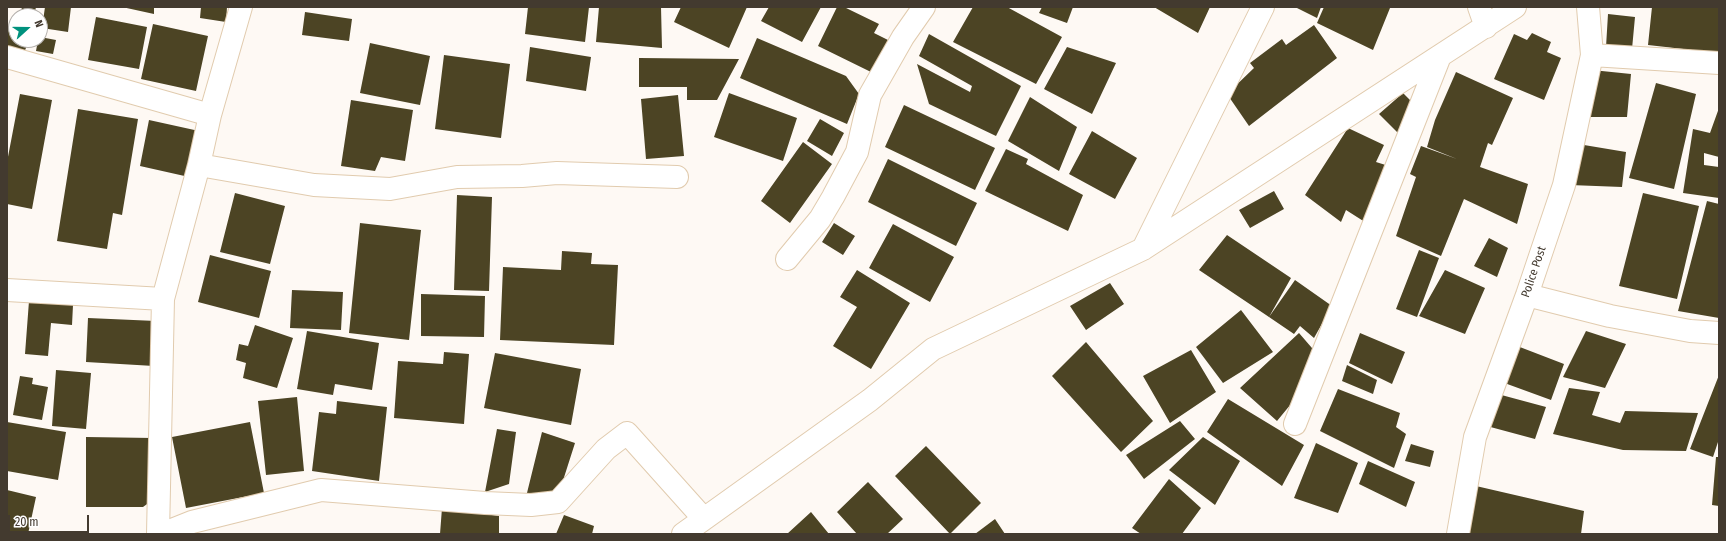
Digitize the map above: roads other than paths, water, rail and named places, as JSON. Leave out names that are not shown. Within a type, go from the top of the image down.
[{"type":"street","points":[[158,534],[163,299],[199,166],[210,115],[241,7]]},
{"type":"street","points":[[787,259],[820,220],[833,197],[857,152],[870,95],[903,37],[924,7]]},
{"type":"street","points":[[1143,249],[1264,7]]},
{"type":"street","points":[[683,534],[870,400],[933,349],[1143,249],[1440,56],[1482,17],[1515,7]]},
{"type":"street","name":"Police Post","points":[[1458,534],[1475,437],[1527,295],[1564,185],[1592,55],[1588,7]]},
{"type":"street","points":[[1592,55],[1719,63]]},
{"type":"street","points":[[1295,424],[1440,56]]},
{"type":"street","points":[[7,57],[210,115]]},
{"type":"street","points":[[199,166],[314,185],[390,189],[457,177],[522,176],[557,173],[676,177]]},
{"type":"street","points":[[7,290],[163,299]]},
{"type":"street","points":[[1527,295],[1610,316],[1690,331],[1719,333]]},
{"type":"street","points":[[162,534],[192,522],[321,490],[485,503],[531,505],[558,502],[606,449],[627,433],[704,519]]}]
